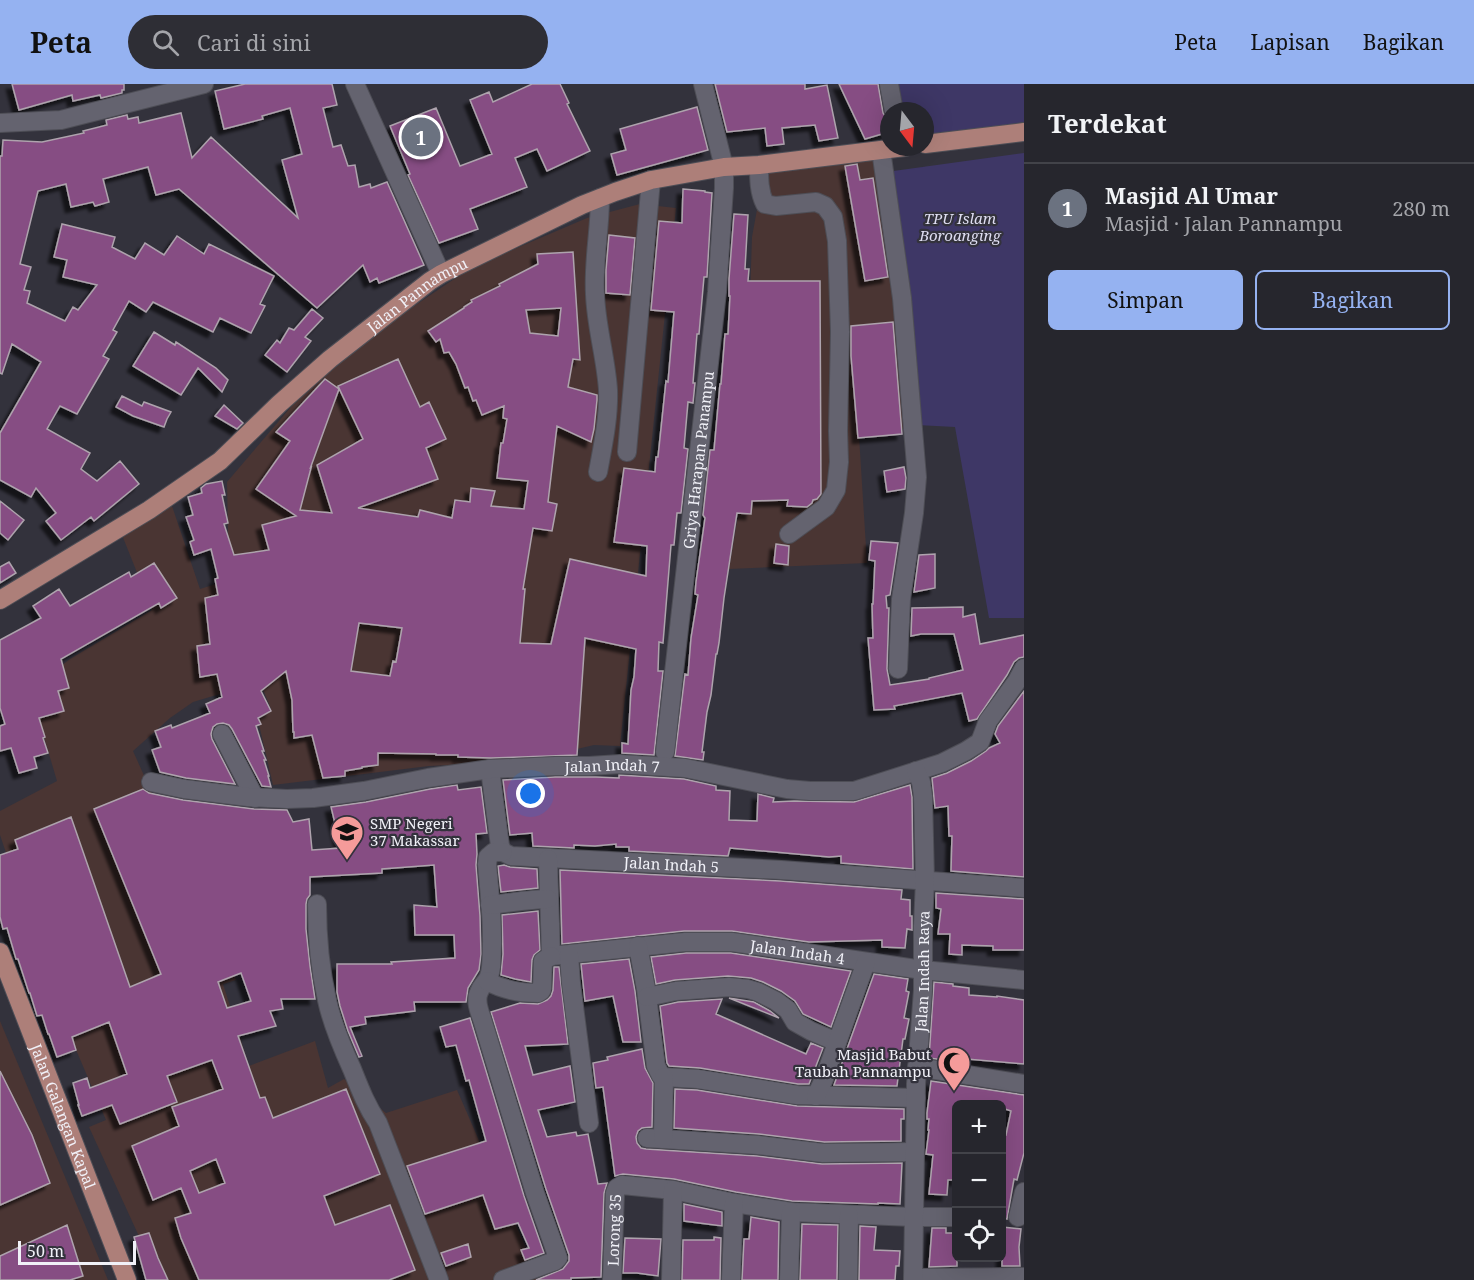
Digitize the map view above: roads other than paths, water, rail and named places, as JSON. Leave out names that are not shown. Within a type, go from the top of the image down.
[{"type":"main road","points":[[934,143],[1024,132]]},
{"type":"main road","name":"Jalan Pannampu","points":[[0,600],[149,510],[220,461],[330,359],[441,274],[600,198],[651,180],[724,167],[759,165],[880,150]]},
{"type":"main road","name":"Jalan Galangan Kapal","points":[[0,952],[127,1280]]},
{"type":"street","points":[[0,123],[62,120],[204,84]]},
{"type":"street","points":[[355,84],[441,274]]},
{"type":"street","name":"Griya Harapan Panampu","points":[[665,752],[717,292],[724,188],[724,167],[703,84]]},
{"type":"street","points":[[888,84],[892,102]]},
{"type":"street","points":[[881,156],[902,298],[917,477],[901,599],[897,669]]},
{"type":"street","points":[[759,165],[760,189],[765,204],[776,206],[816,202],[825,206],[833,216],[837,241],[840,332],[839,462],[836,490],[826,507],[789,534]]},
{"type":"street","points":[[627,452],[651,180]]},
{"type":"street","points":[[598,472],[604,439],[608,390],[594,280],[600,198]]},
{"type":"street","name":"Jalan Indah 7","points":[[151,782],[184,789],[255,798],[287,799],[364,791],[490,769],[620,764],[685,768],[787,789],[854,791],[942,763],[966,752],[980,741],[988,721],[1024,668]]},
{"type":"street","points":[[222,734],[255,798]]},
{"type":"street","points":[[490,769],[502,852],[494,852],[488,857],[492,935],[490,976],[479,991],[477,999],[535,1193],[558,1258],[555,1262],[504,1280]]},
{"type":"street","name":"Jalan Indah Raya","points":[[913,1279],[914,1152],[923,990],[925,880],[923,796],[921,782],[916,771]]},
{"type":"street","name":"Jalan Indah 5","points":[[502,852],[511,856],[548,859],[781,870],[1024,888]]},
{"type":"street","points":[[548,859],[548,899],[560,956],[571,983],[589,1123]]},
{"type":"street","points":[[490,905],[548,899]]},
{"type":"street","points":[[317,904],[320,956],[327,1001],[342,1046],[367,1107],[378,1123],[440,1280]]},
{"type":"street","name":"Jalan Indah 4","points":[[560,956],[685,942],[732,942],[922,970],[1024,980]]},
{"type":"street","points":[[638,946],[656,1066],[658,1072],[664,1077],[698,1079],[771,1092],[816,1096],[916,1098]]},
{"type":"street","points":[[487,981],[517,992],[538,993],[542,989],[543,961],[560,956]]},
{"type":"street","points":[[816,1096],[866,962]]},
{"type":"street","points":[[647,997],[676,991],[729,987],[748,989],[776,1001],[788,1011],[795,1022],[837,1042]]},
{"type":"street","points":[[917,1067],[1024,1084]]},
{"type":"street","points":[[664,1077],[655,1138],[759,1145],[823,1153],[914,1152]]},
{"type":"street","name":"Lorong 35","points":[[612,1280],[617,1188],[622,1185],[673,1190]]},
{"type":"street","points":[[671,1280],[673,1190],[791,1212],[913,1218],[952,1217]]},
{"type":"street","points":[[1015,1217],[1024,1192]]},
{"type":"street","points":[[731,1280],[734,1203]]},
{"type":"street","points":[[789,1280],[791,1212]]},
{"type":"street","points":[[848,1280],[849,1215]]},
{"type":"street","points":[[913,1279],[1024,1277]]},
{"type":"place","name":"Masjid Al Umar","points":[[421,137]]},
{"type":"place","name":"SMP Negeri 37 Makassar","points":[[347,861]]},
{"type":"place","name":"Masjid Babut Taubah Pannampu","points":[[954,1092]]},
{"type":"park label","name":"TPU Islam Boroanging","points":[[960,226]]}]
